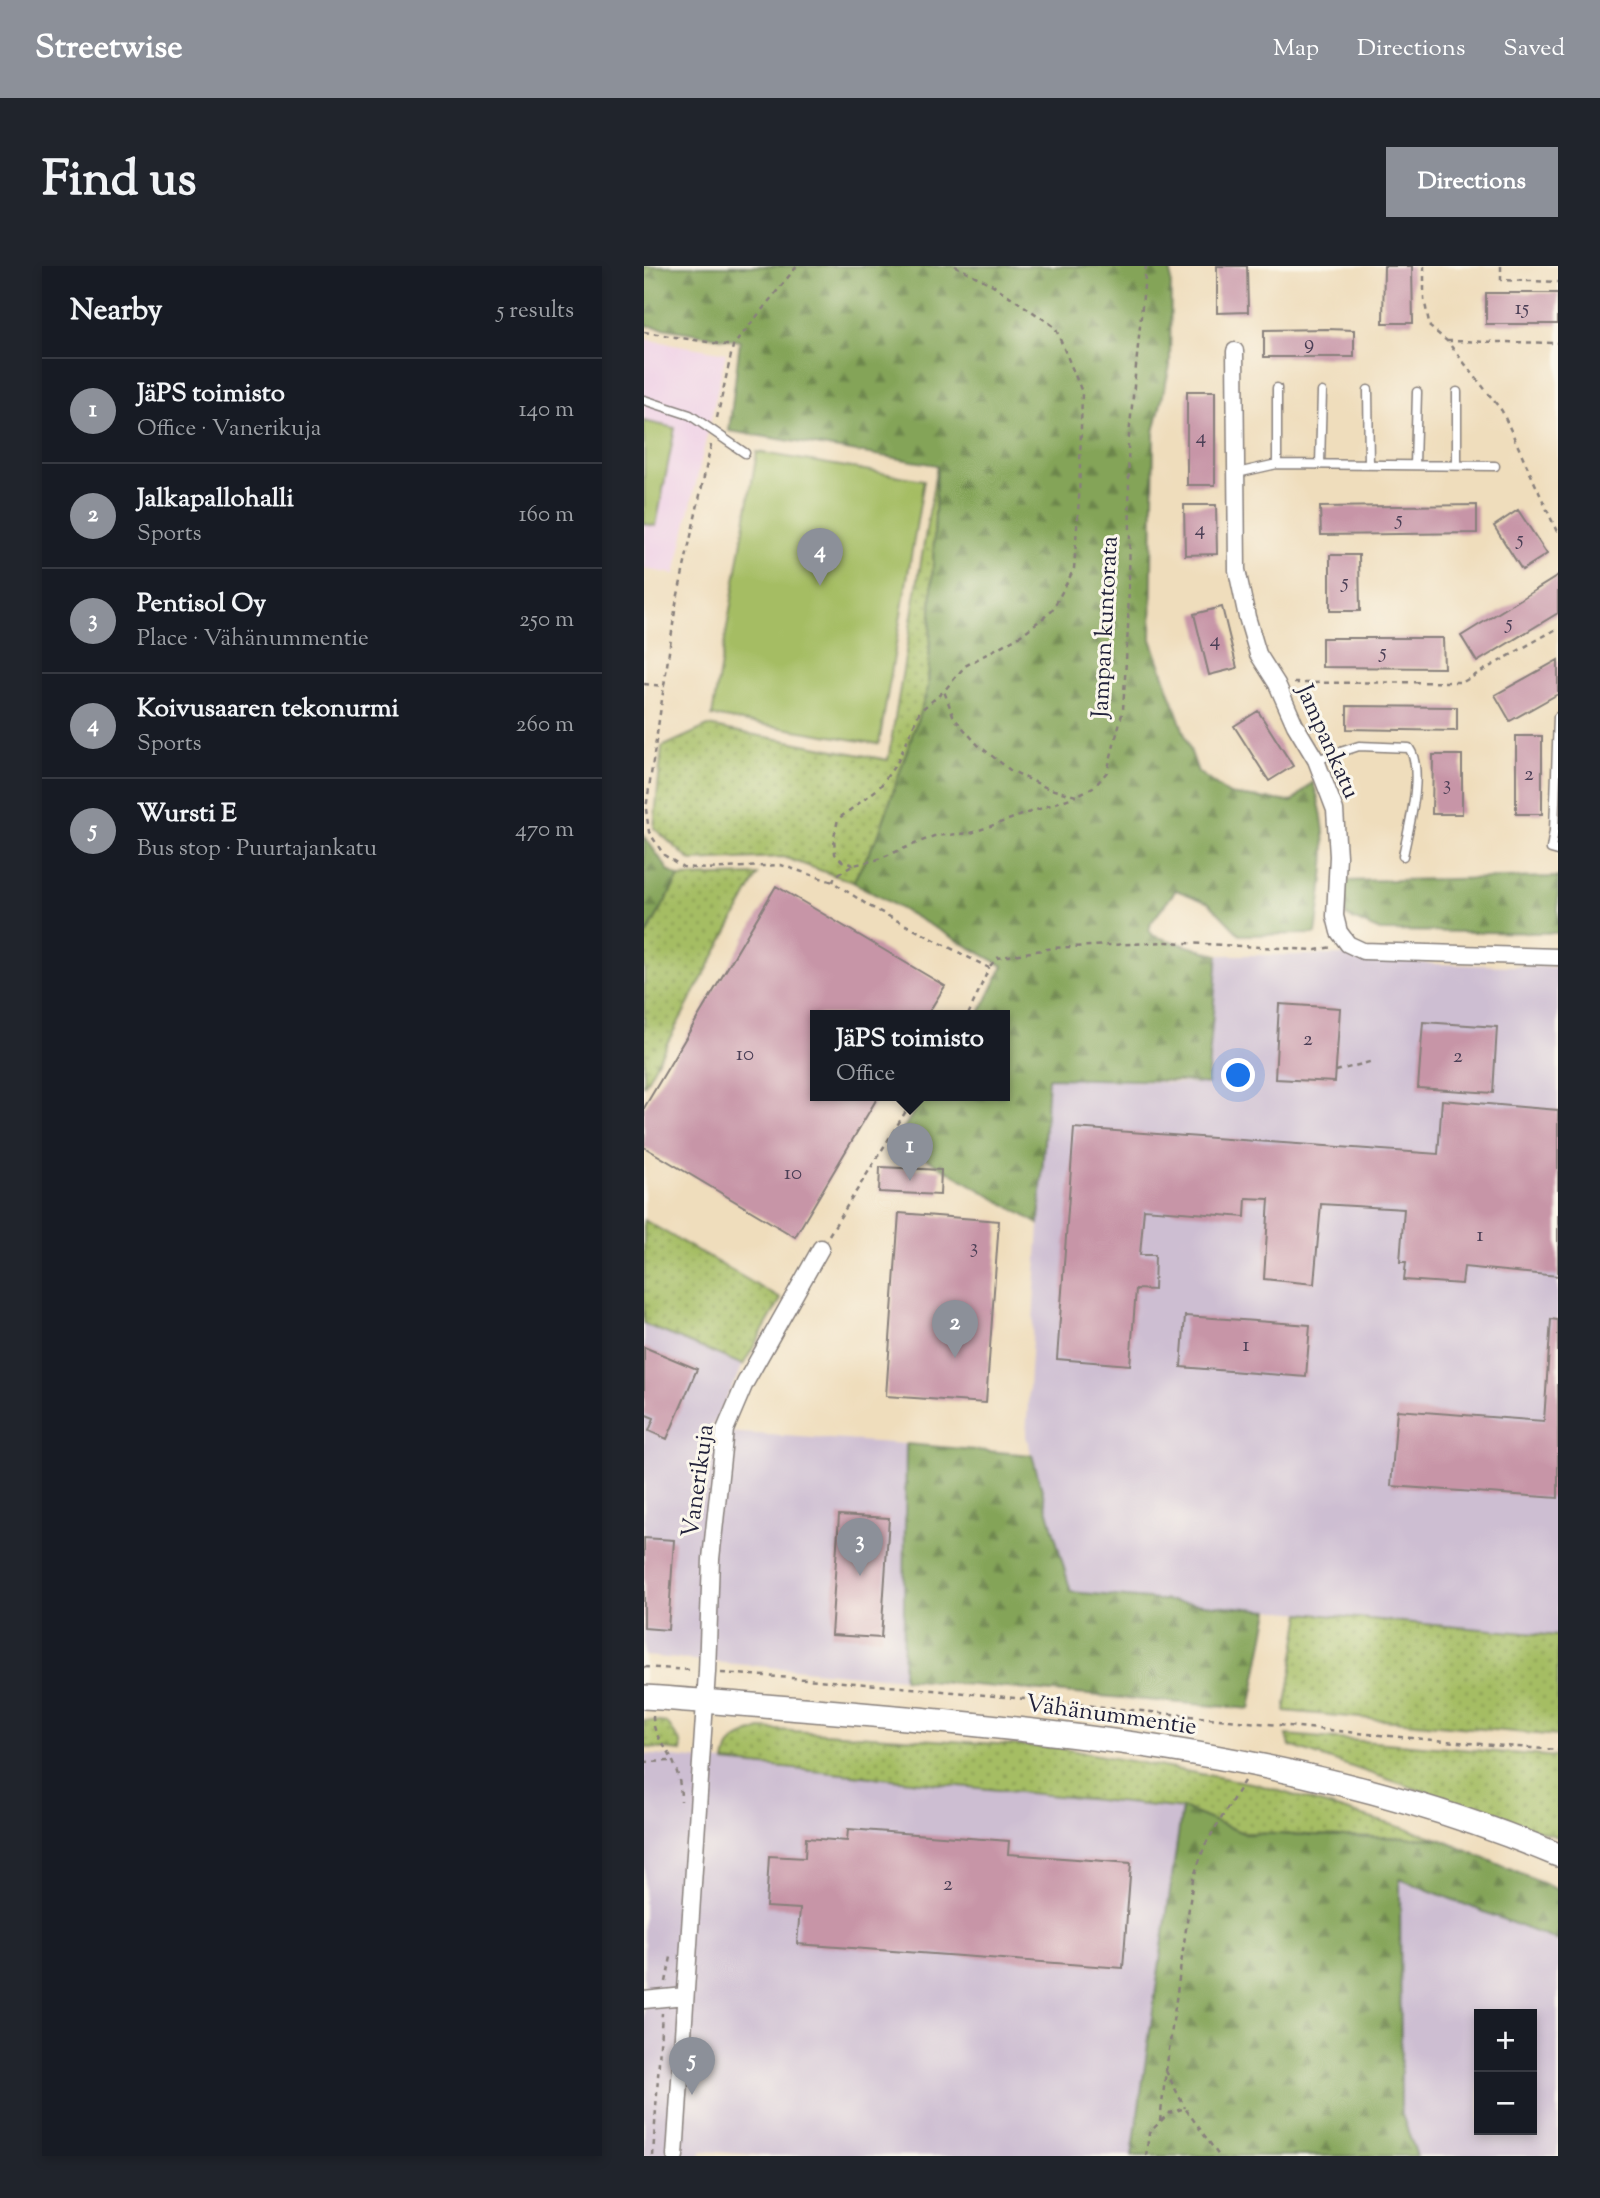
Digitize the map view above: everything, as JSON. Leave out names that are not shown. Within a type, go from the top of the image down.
[{"type":"main road","name":"Vähänummentie","points":[[649,1697],[980,1725],[1128,1742],[1254,1763],[1385,1794],[1528,1842],[1558,1855]]},
{"type":"street","name":"Jampankatu","points":[[1235,351],[1237,570],[1258,654],[1277,684],[1295,726],[1316,760],[1335,810],[1338,856],[1335,916],[1339,932],[1348,944]]},
{"type":"street","points":[[1348,944],[1363,951],[1380,953],[1558,957]]},
{"type":"street","name":"Vanerikuja","points":[[674,2156],[707,1672],[711,1559],[725,1430],[744,1383],[821,1248]]},
{"type":"street","points":[[644,2000],[685,1996]]},
{"type":"lane","points":[[1277,388],[1277,464]]},
{"type":"lane","points":[[1368,390],[1369,464]]},
{"type":"lane","points":[[1320,464],[1322,392]]},
{"type":"lane","points":[[1415,465],[1417,392]]},
{"type":"lane","points":[[1457,392],[1457,465]]},
{"type":"lane","points":[[644,401],[690,415],[745,453]]},
{"type":"lane","points":[[1237,473],[1277,464],[1495,466]]},
{"type":"lane","points":[[1558,717],[1551,849],[1558,851]]},
{"type":"lane","points":[[1316,760],[1359,746],[1409,748],[1414,755],[1416,794],[1403,856]]},
{"type":"path","points":[[797,266],[733,346],[676,604],[645,808],[649,832],[664,855],[683,867],[707,869],[781,865],[833,882],[869,906],[989,968]]},
{"type":"path","name":"Jampan kuntorata","points":[[955,266],[993,285],[1055,327],[1082,392],[1074,569],[1052,611],[1021,635],[965,666],[944,691],[920,711],[898,761],[879,788],[838,819],[834,837],[835,854],[842,861],[854,865],[876,860],[934,836],[971,833],[1076,796],[1095,786],[1107,772],[1123,710],[1130,531],[1128,446],[1146,266]]},
{"type":"path","points":[[1424,266],[1424,299],[1430,327],[1447,341],[1502,411],[1558,534]]},
{"type":"path","points":[[1501,266],[1501,281],[1558,282]]},
{"type":"path","points":[[644,332],[733,346]]},
{"type":"path","points":[[1447,341],[1558,343]]},
{"type":"path","points":[[1277,684],[1464,682],[1558,628]]},
{"type":"path","points":[[644,684],[665,686]]},
{"type":"path","points":[[944,691],[954,718],[978,745],[1010,770],[1047,788],[1076,796]]},
{"type":"path","points":[[833,882],[835,876],[854,865]]},
{"type":"path","points":[[970,1010],[989,968],[997,958],[1053,948],[1167,942],[1316,950],[1348,944]]},
{"type":"path","points":[[1336,1071],[1373,1061]]},
{"type":"path","points":[[821,1248],[912,1101]]},
{"type":"path","points":[[644,1667],[1001,1697],[1433,1741],[1558,1750]]},
{"type":"path","points":[[656,1668],[649,1697],[653,1724],[679,1779],[681,1807]]},
{"type":"path","points":[[644,1762],[672,1761]]},
{"type":"path","points":[[1160,2123],[1194,1879],[1205,1845],[1254,1763]]},
{"type":"path","points":[[653,2156],[663,1997],[672,1951]]},
{"type":"path","points":[[1167,2071],[1185,2108],[1219,2156]]},
{"type":"path","points":[[1146,2156],[1149,2133],[1169,2113],[1185,2108]]},
{"type":"shaded area","points":[[644,339],[726,353],[675,574],[644,569]]},
{"type":"shaded area","points":[[1218,955],[1343,955],[1436,964],[1558,967],[1558,1636],[1071,1592],[1026,1436],[1048,1078],[1207,1084]]},
{"type":"shaded area","points":[[644,1324],[743,1365],[710,1431],[906,1444],[903,1679],[644,1656]]},
{"type":"shaded area","points":[[644,1754],[1182,1808],[1132,2156],[766,2156],[702,2151],[701,2156],[644,2156]]},
{"type":"shaded area","points":[[1400,1878],[1558,1941],[1558,2156],[1417,2156],[1401,2112]]},
{"type":"green space","points":[[644,266],[1171,266],[1170,366],[1154,432],[1151,639],[1198,772],[1228,794],[1292,802],[1313,782],[1325,840],[1316,934],[1240,935],[1209,903],[1176,890],[1151,923],[1149,931],[1154,936],[1218,955],[1207,1084],[1048,1078],[1039,1224],[896,1141],[920,1101],[1010,1101],[1010,1010],[981,1010],[1003,966],[853,882],[879,834],[928,688],[937,465],[729,431],[740,341],[644,325]]},
{"type":"green space","points":[[644,421],[675,428],[656,526],[644,524]]},
{"type":"green space","points":[[757,452],[924,480],[879,744],[712,716]]},
{"type":"green space","points":[[937,465],[928,688],[879,834],[853,882],[783,857],[691,861],[654,828],[662,747],[708,726],[888,760]]},
{"type":"green space","points":[[644,836],[669,871],[679,877],[644,939]]},
{"type":"green space","points":[[758,875],[644,1086],[644,939],[679,877]]},
{"type":"green space","points":[[1558,877],[1558,933],[1380,931],[1346,916],[1343,881]]},
{"type":"green space","points":[[644,1220],[781,1299],[743,1365],[644,1324]]},
{"type":"green space","points":[[906,1444],[1032,1455],[1071,1592],[1269,1610],[1250,1709],[903,1679]]},
{"type":"green space","points":[[1301,1613],[1558,1636],[1558,1736],[1285,1711]]},
{"type":"green space","points":[[644,1720],[667,1723],[681,1743],[682,1751],[644,1747]]},
{"type":"green space","points":[[761,1729],[1059,1748],[1256,1784],[1440,1839],[1243,1833],[1184,1809],[725,1762],[732,1743]]},
{"type":"green space","points":[[1287,1735],[1558,1757],[1558,1837],[1290,1746]]},
{"type":"green space","points":[[1182,1808],[1243,1833],[1440,1839],[1558,1890],[1558,1941],[1400,1879],[1401,2112],[1417,2156],[1132,2156]]},
{"type":"building","points":[[1217,266],[1247,266],[1248,312],[1217,313]]},
{"type":"building","points":[[1384,266],[1412,266],[1413,323],[1383,323]]},
{"type":"building","points":[[1486,293],[1558,293],[1558,324],[1486,324]]},
{"type":"building","points":[[1264,330],[1354,330],[1354,357],[1264,357]]},
{"type":"building","points":[[1187,391],[1215,391],[1215,485],[1187,485]]},
{"type":"building","points":[[1184,505],[1216,505],[1217,554],[1185,555]]},
{"type":"building","points":[[1477,505],[1477,533],[1321,535],[1320,507]]},
{"type":"building","points":[[1518,510],[1547,554],[1522,570],[1494,526]]},
{"type":"building","points":[[1330,555],[1359,555],[1360,611],[1330,611]]},
{"type":"building","points":[[1558,576],[1558,613],[1477,662],[1461,636]]},
{"type":"building","points":[[1222,607],[1237,668],[1209,675],[1194,614]]},
{"type":"building","points":[[1322,638],[1443,638],[1444,668],[1322,667]]},
{"type":"building","points":[[1558,660],[1558,694],[1510,721],[1495,695]]},
{"type":"building","points":[[1347,706],[1457,707],[1457,731],[1347,729]]},
{"type":"building","points":[[1258,711],[1293,766],[1269,781],[1234,726]]},
{"type":"building","points":[[1516,736],[1542,736],[1542,814],[1516,814]]},
{"type":"building","points":[[1433,755],[1462,755],[1462,814],[1432,814]]},
{"type":"building","points":[[776,886],[945,986],[930,1010],[810,1010],[810,1101],[875,1101],[795,1237],[644,1147],[644,1108]]},
{"type":"building","points":[[1279,1004],[1340,1008],[1335,1082],[1275,1079]]},
{"type":"building","points":[[1423,1022],[1497,1027],[1493,1093],[1418,1088]]},
{"type":"building","points":[[1442,1100],[1558,1110],[1558,1276],[1464,1267],[1462,1284],[1404,1280],[1406,1262],[1400,1262],[1404,1209],[1321,1204],[1314,1284],[1264,1279],[1269,1199],[1246,1198],[1245,1217],[1144,1209],[1140,1255],[1155,1255],[1154,1290],[1136,1289],[1130,1365],[1057,1359],[1074,1128],[1438,1154]]},
{"type":"building","points":[[880,1167],[941,1170],[940,1195],[879,1192]]},
{"type":"building","points":[[899,1213],[999,1221],[986,1403],[886,1396]]},
{"type":"building","points":[[1185,1316],[1310,1325],[1306,1377],[1181,1367]]},
{"type":"building","points":[[1551,1319],[1558,1320],[1558,1498],[1391,1486],[1397,1410],[1544,1421]]},
{"type":"building","points":[[644,1347],[697,1369],[667,1439],[649,1431],[654,1418],[644,1414]]},
{"type":"building","points":[[839,1515],[889,1518],[881,1638],[831,1635]]},
{"type":"building","points":[[644,1538],[674,1540],[668,1630],[644,1628]]},
{"type":"building","points":[[848,1829],[1009,1841],[1008,1854],[1131,1863],[1123,1968],[797,1944],[800,1909],[766,1907],[769,1856],[805,1858],[806,1838],[847,1841]]},
{"type":"place","name":"Koivusaaren tekonurmi","points":[[820,586]]},
{"type":"place","name":"JäPS toimisto","points":[[910,1181]]},
{"type":"place","name":"Jalkapallohalli","points":[[955,1358]]},
{"type":"place","name":"Pentisol Oy","points":[[860,1576]]},
{"type":"place","name":"Wursti E","points":[[692,2095]]}]
